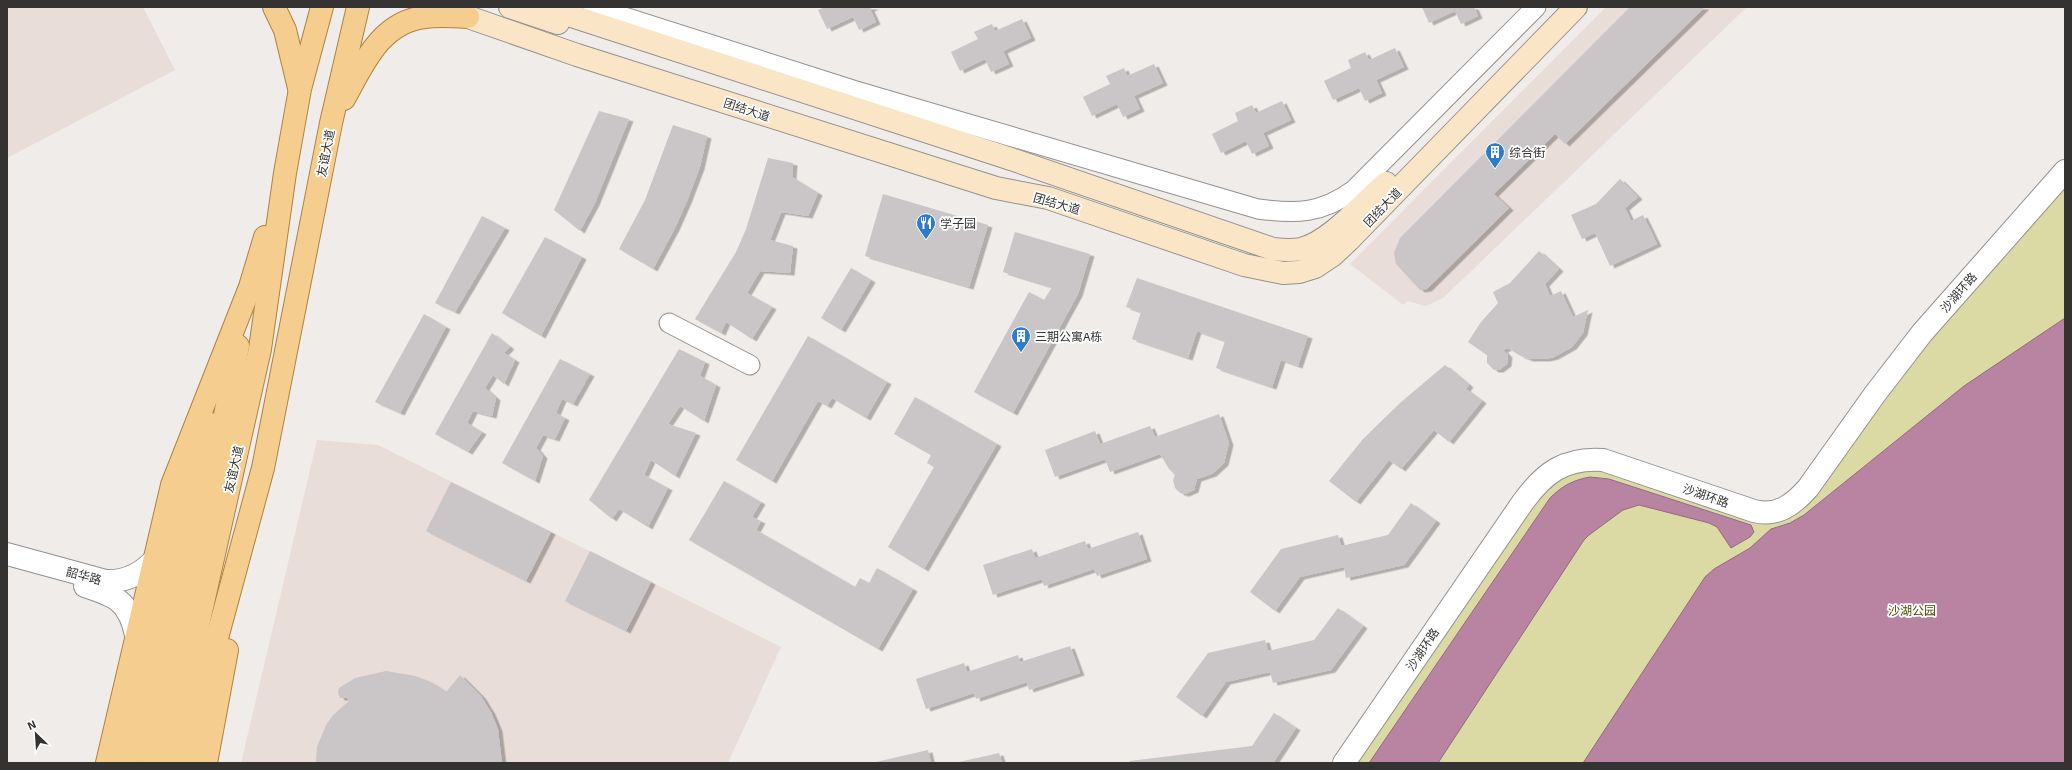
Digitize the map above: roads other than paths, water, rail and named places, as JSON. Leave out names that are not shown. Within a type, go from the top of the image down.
[{"type":"main road","points":[[274,7],[285,30],[300,89]]},
{"type":"main road","name":"友谊大道","points":[[167,763],[260,349],[285,173],[300,89],[322,7]]},
{"type":"main road","name":"友谊大道","points":[[186,763],[197,712],[263,468],[331,123],[358,7]]},
{"type":"main road","points":[[510,7],[957,154],[982,158],[1004,168],[1048,198]]},
{"type":"main road","name":"团结大道","points":[[544,7],[1004,168],[1273,249],[1300,249],[1310,246],[1336,228],[1386,182],[1557,7]]},
{"type":"main road","name":"团结大道","points":[[465,10],[577,55],[996,188],[1048,198],[1244,265],[1283,273],[1306,270],[1324,261],[1349,240],[1576,7]]},
{"type":"main road","points":[[331,123],[374,46],[390,31],[399,24],[423,17],[465,10],[1004,168]]},
{"type":"main road","name":"友谊大道","points":[[107,763],[172,485],[250,287],[285,173]]},
{"type":"main road","name":"友谊大道","points":[[149,763],[207,511],[250,287]]},
{"type":"main road","points":[[127,763],[230,339]]},
{"type":"main road","name":"友谊大道","points":[[206,763],[246,534]]},
{"type":"street","points":[[593,7],[853,90],[1258,209],[1293,212],[1326,207],[1354,190],[1536,7]]},
{"type":"street","name":"沙湖环路","points":[[1344,763],[1523,502],[1545,476],[1562,465],[1577,460],[1603,460],[1754,511],[1769,513],[1786,507],[1808,488],[1874,394],[1932,321],[2065,171]]},
{"type":"street","points":[[669,323],[750,365]]},
{"type":"street","name":"韶华路","points":[[7,554],[111,581],[124,579],[142,571],[156,558]]},
{"type":"street","name":"韶华路","points":[[7,563],[104,592],[113,597],[126,607],[130,613],[136,635]]},
{"type":"place","name":"综合街","points":[[1495,169]]},
{"type":"place","name":"学子园","points":[[926,240]]},
{"type":"place","name":"三期公寓A栋","points":[[1021,353]]},
{"type":"park label","name":"沙湖公园","points":[[1912,610]]}]
